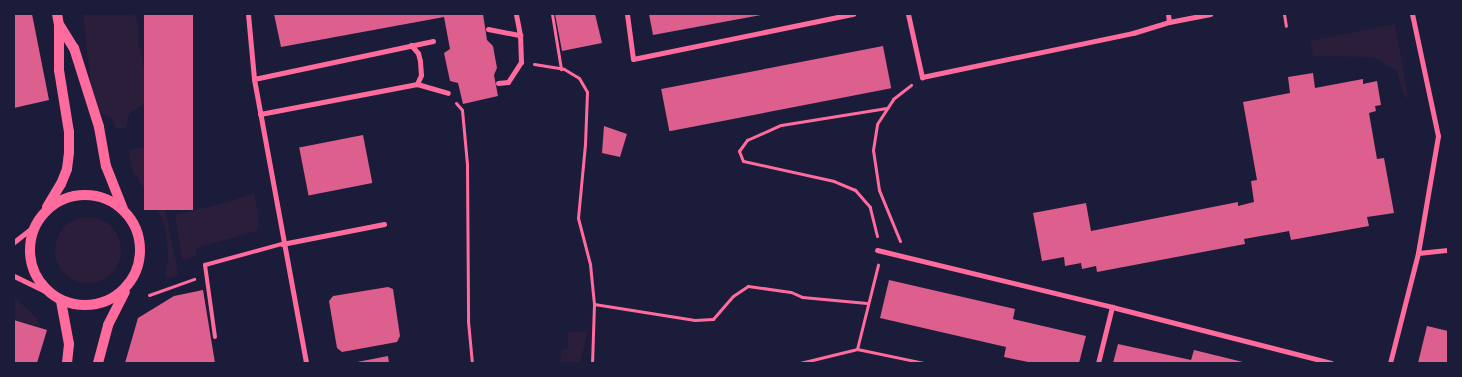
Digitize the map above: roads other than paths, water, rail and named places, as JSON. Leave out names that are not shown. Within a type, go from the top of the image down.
[{"type":"main road","points":[[57,14],[59,25],[59,70],[69,132],[69,152],[67,169],[61,184],[36,226],[31,240],[32,268],[39,282],[49,293],[61,301],[89,306],[103,303],[116,297],[127,288]]},
{"type":"main road","points":[[59,25],[74,48],[98,127],[106,166],[123,210]]},
{"type":"main road","points":[[44,213],[68,197],[83,194],[98,196],[111,201],[123,210],[133,221],[139,234],[141,248],[135,276],[108,325],[98,363]]},
{"type":"main road","points":[[61,301],[69,344],[67,363]]},
{"type":"street","points":[[248,14],[254,79],[282,244],[306,363]]},
{"type":"street","points":[[498,83],[508,82],[521,62],[520,36],[516,14]]},
{"type":"street","points":[[627,14],[633,59],[853,14]]},
{"type":"street","points":[[908,14],[922,77],[1133,33],[1169,22],[1210,14]]},
{"type":"street","points":[[1168,14],[1169,22]]},
{"type":"street","points":[[1390,363],[1418,253],[1438,136],[1412,14]]},
{"type":"street","points":[[488,29],[520,36]]},
{"type":"street","points":[[254,79],[434,41]]},
{"type":"street","points":[[411,45],[418,53],[420,61],[421,75],[418,84]]},
{"type":"street","points":[[260,114],[418,84],[448,93]]},
{"type":"street","points":[[282,244],[384,224]]},
{"type":"street","points":[[14,242],[36,226]]},
{"type":"street","points":[[877,250],[1332,363]]},
{"type":"street","points":[[1418,253],[1448,250]]},
{"type":"street","points":[[14,276],[49,293]]},
{"type":"street","points":[[1098,363],[1112,307]]},
{"type":"lane","points":[[215,337],[205,264],[282,244]]}]
